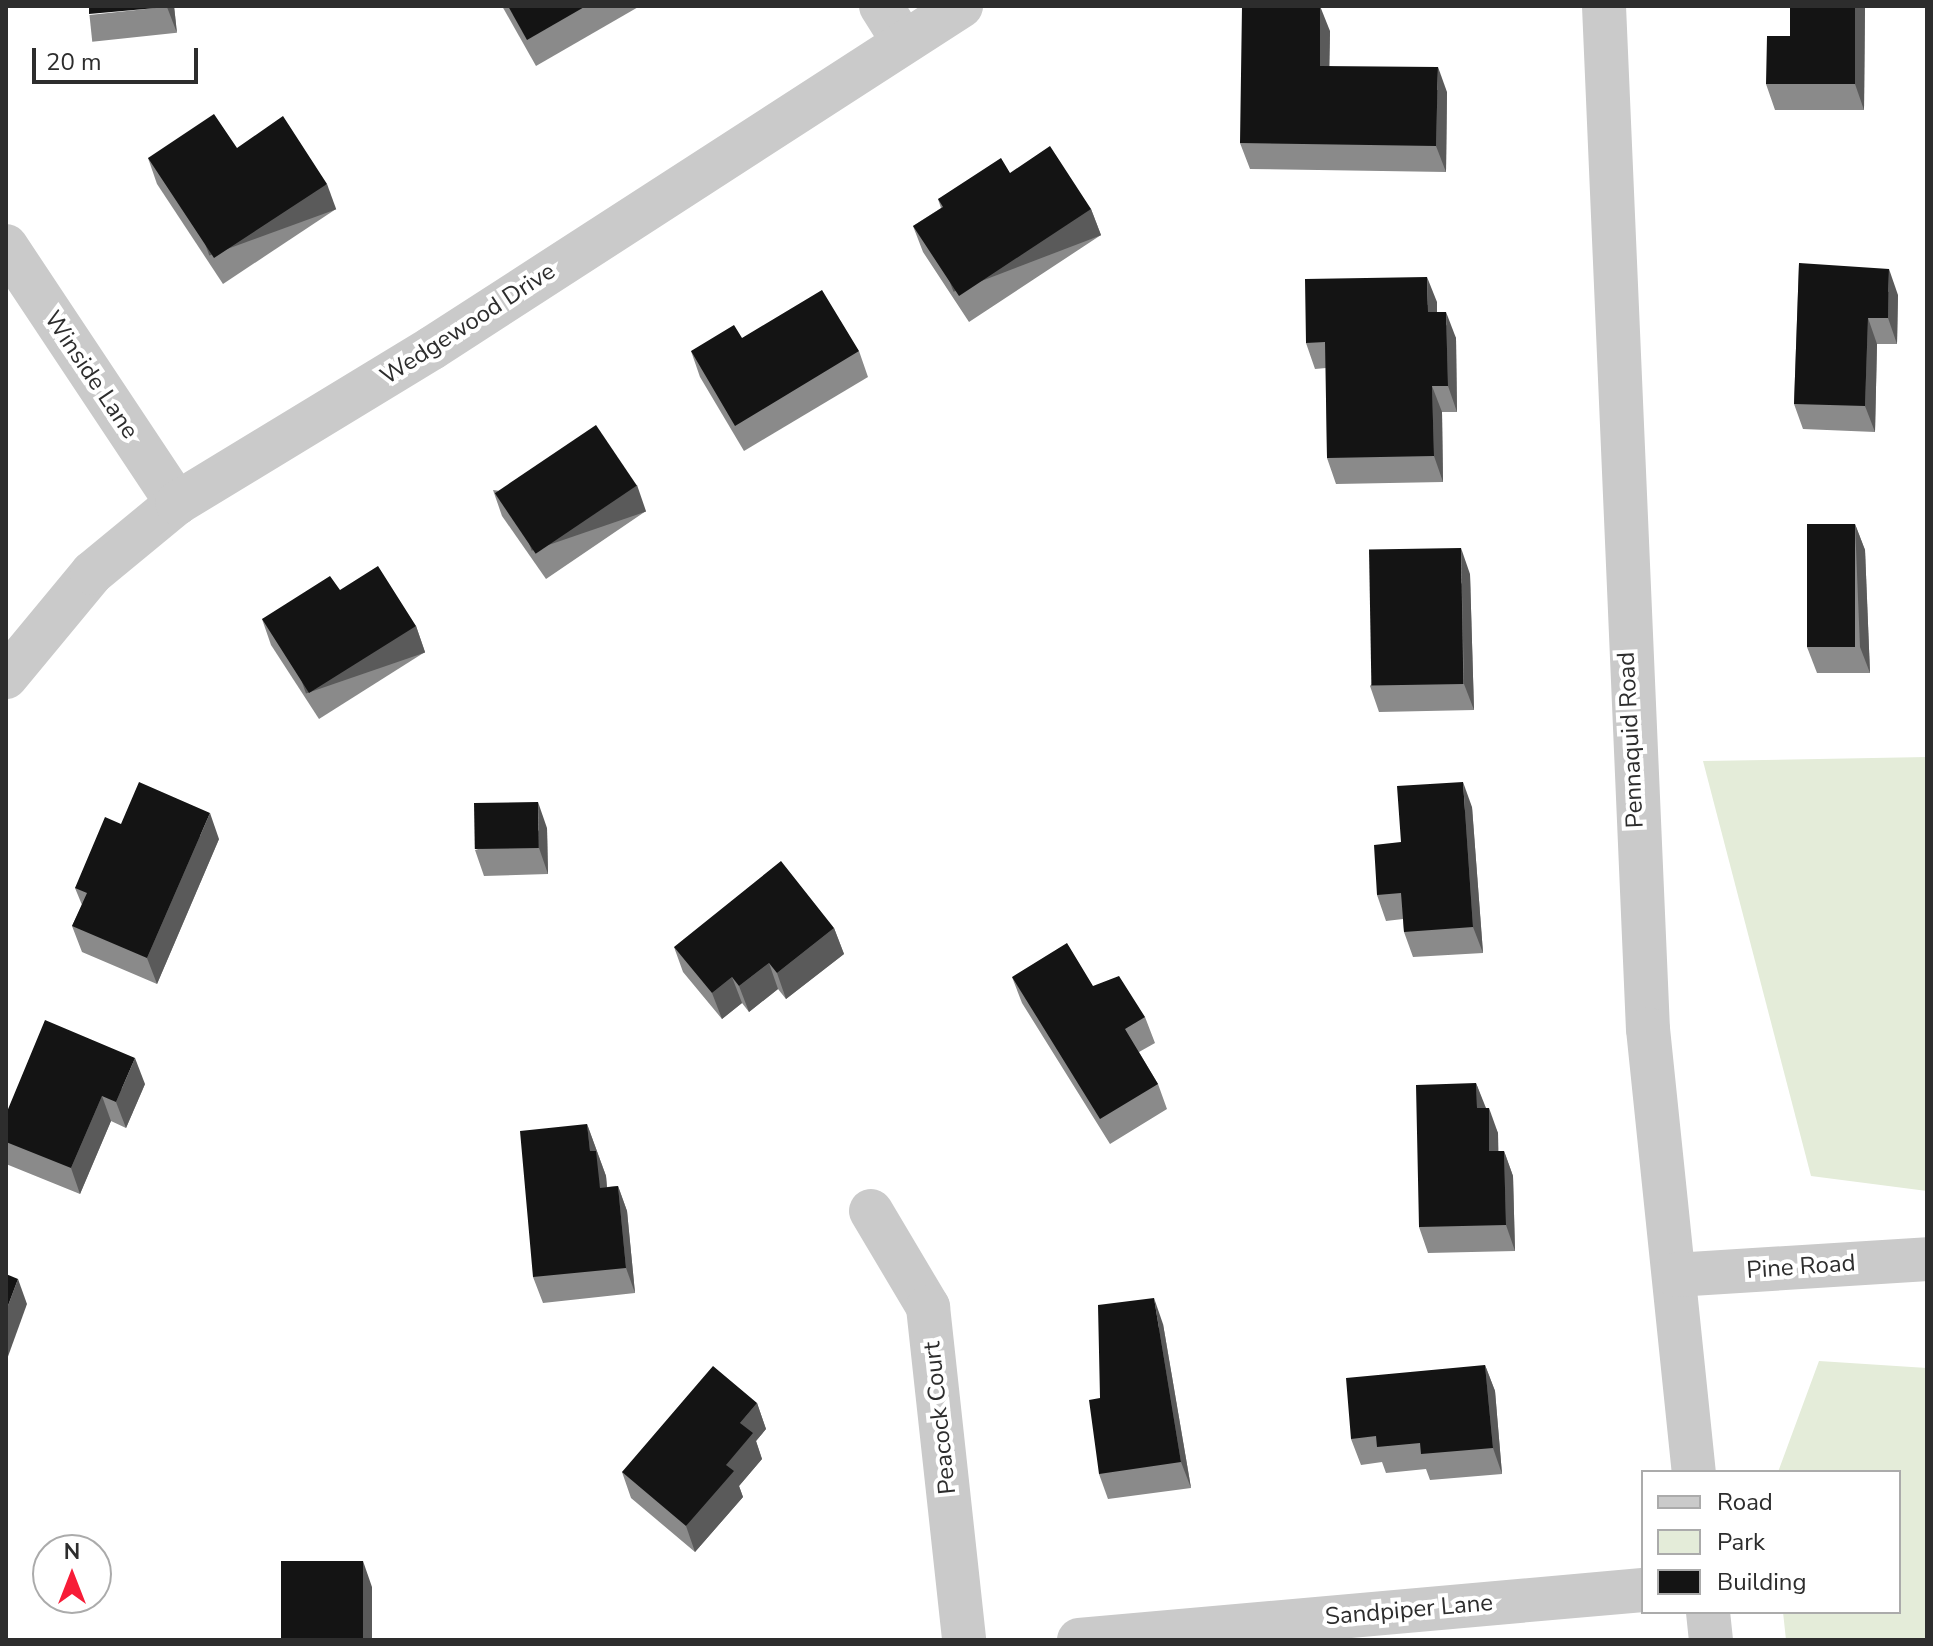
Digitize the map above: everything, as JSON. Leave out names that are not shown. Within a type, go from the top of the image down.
[{"type":"street","name":"Wedgewood Drive","points":[[6,677],[92,573],[177,503],[432,348],[892,23],[961,6]]},
{"type":"street","name":"Pennaquid Road","points":[[1604,6],[1627,676],[1648,1029],[1694,1470]]},
{"type":"street","name":"Winside Lane","points":[[6,246],[177,503]]},
{"type":"street","name":"Peacock Court","points":[[871,1211],[928,1307],[964,1640]]},
{"type":"street","name":"Pine Road","points":[[1675,1275],[1927,1259]]},
{"type":"street","name":"Sandpiper Lane","points":[[1079,1640],[1641,1590]]},
{"type":"street","points":[[1708,1614],[1711,1640]]},
{"type":"green space","points":[[1927,757],[1927,1191],[1811,1176],[1703,761]]},
{"type":"green space","points":[[1819,1361],[1927,1368],[1927,1640],[1786,1640],[1783,1614],[1901,1614],[1901,1470],[1779,1470]]},
{"type":"building","points":[[89,6],[167,6],[167,7],[89,14]]},
{"type":"building","points":[[508,6],[586,6],[527,40]]},
{"type":"building","points":[[1242,6],[1320,6],[1320,66],[1438,67],[1436,146],[1240,143]]},
{"type":"building","points":[[1790,6],[1855,6],[1855,84],[1766,84],[1767,36],[1790,36]]},
{"type":"building","points":[[214,114],[237,148],[283,116],[327,184],[214,258],[148,158]]},
{"type":"building","points":[[1050,146],[1091,209],[959,296],[913,226],[943,207],[938,199],[1001,158],[1010,173]]},
{"type":"building","points":[[1799,263],[1889,269],[1888,318],[1868,318],[1865,406],[1794,404]]},
{"type":"building","points":[[1427,277],[1428,312],[1446,312],[1448,386],[1432,386],[1434,456],[1327,458],[1325,342],[1306,343],[1305,279]]},
{"type":"building","points":[[822,290],[859,351],[735,426],[691,351],[734,325],[742,338]]},
{"type":"building","points":[[596,425],[637,486],[536,554],[495,493]]},
{"type":"building","points":[[1807,524],[1855,524],[1855,647],[1807,647]]},
{"type":"building","points":[[1461,548],[1463,684],[1371,686],[1369,550]]},
{"type":"building","points":[[378,566],[416,626],[309,693],[262,619],[330,576],[340,590]]},
{"type":"building","points":[[139,782],[210,813],[147,958],[72,926],[87,893],[75,888],[105,817],[121,824]]},
{"type":"building","points":[[1463,782],[1473,927],[1404,932],[1401,893],[1377,895],[1374,845],[1401,842],[1397,786]]},
{"type":"building","points":[[538,802],[539,848],[475,849],[474,803]]},
{"type":"building","points":[[781,861],[834,928],[777,973],[769,963],[739,986],[732,977],[712,993],[674,947]]},
{"type":"building","points":[[1067,943],[1093,986],[1119,976],[1145,1017],[1125,1029],[1158,1084],[1100,1119],[1012,977]]},
{"type":"building","points":[[45,1020],[135,1058],[116,1102],[102,1096],[71,1168],[6,1142],[6,1114]]},
{"type":"building","points":[[1476,1083],[1477,1108],[1489,1108],[1489,1151],[1504,1151],[1506,1225],[1419,1227],[1416,1085]]},
{"type":"building","points":[[587,1124],[590,1151],[596,1151],[600,1188],[618,1186],[626,1268],[533,1277],[520,1131]]},
{"type":"building","points":[[6,1274],[18,1279],[6,1311]]},
{"type":"building","points":[[1154,1298],[1181,1462],[1099,1474],[1089,1400],[1100,1398],[1098,1305]]},
{"type":"building","points":[[1485,1365],[1493,1448],[1421,1454],[1420,1443],[1377,1447],[1376,1436],[1351,1439],[1346,1378]]},
{"type":"building","points":[[713,1366],[757,1403],[740,1423],[753,1433],[726,1465],[734,1471],[686,1526],[622,1472]]},
{"type":"building","points":[[281,1561],[363,1561],[363,1640],[281,1640]]}]
